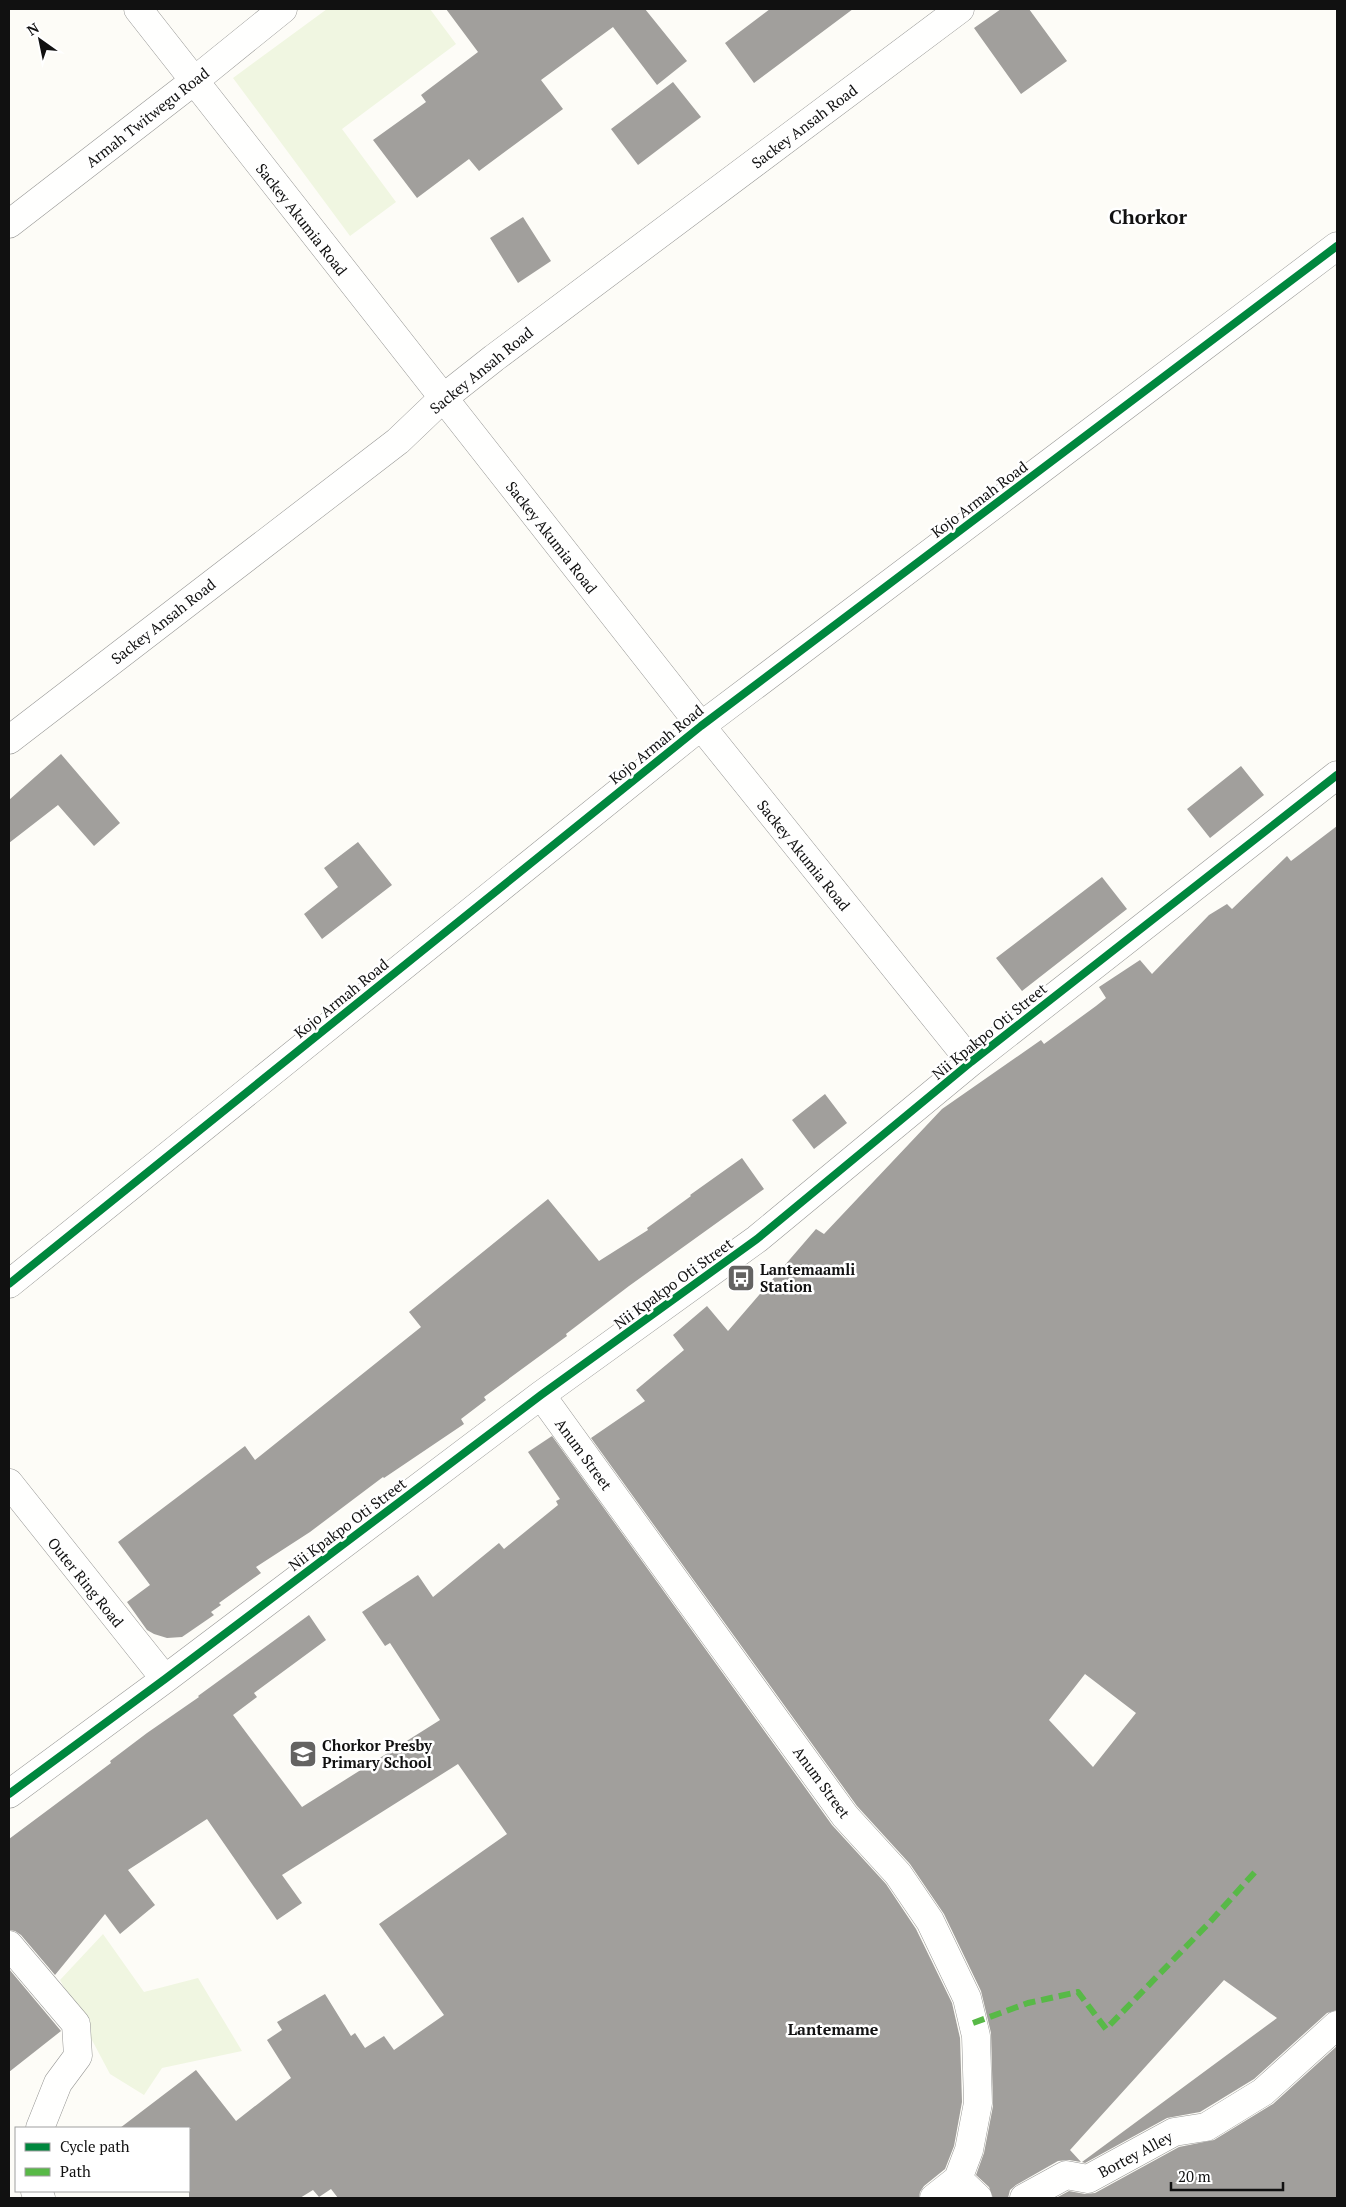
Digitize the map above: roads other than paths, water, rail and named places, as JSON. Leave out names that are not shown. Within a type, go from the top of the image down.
[{"type":"street","name":"Sackey Akumia Road","points":[[138,9],[442,399],[971,1062]]},
{"type":"street","name":"Armah Twitwegu Road","points":[[9,224],[194,81],[283,9]]},
{"type":"street","name":"Sackey Ansah Road","points":[[9,740],[398,440],[442,399],[510,346],[960,9]]},
{"type":"street","name":"Kojo Armah Road","points":[[9,1284],[701,726],[1337,246]]},
{"type":"street","name":"Nii Kpakpo Oti Street","points":[[9,1794],[165,1679],[541,1395],[757,1239],[971,1062],[1337,775]]},
{"type":"street","name":"Anum Street","points":[[541,1395],[845,1816],[898,1874],[930,1921],[967,1998],[976,2036],[978,2103],[969,2150],[958,2179]]},
{"type":"street","name":"Outer Ring Road","points":[[9,1483],[165,1679]]},
{"type":"street","points":[[9,1945],[76,2024],[78,2056],[58,2083],[40,2127]]},
{"type":"street","name":"Bortey Alley","points":[[1024,2198],[1066,2174],[1088,2179],[1174,2132],[1206,2127],[1263,2092],[1337,2025]]},
{"type":"street","points":[[934,2198],[958,2179],[978,2198]]},
{"type":"place","name":"Lantemaamli Station","points":[[741,1278]]},
{"type":"place","name":"Chorkor Presby Primary School","points":[[303,1754]]},
{"type":"district","name":"Chorkor","points":[[1148,216]]},
{"type":"district","name":"Lantemame","points":[[833,2029]]}]
